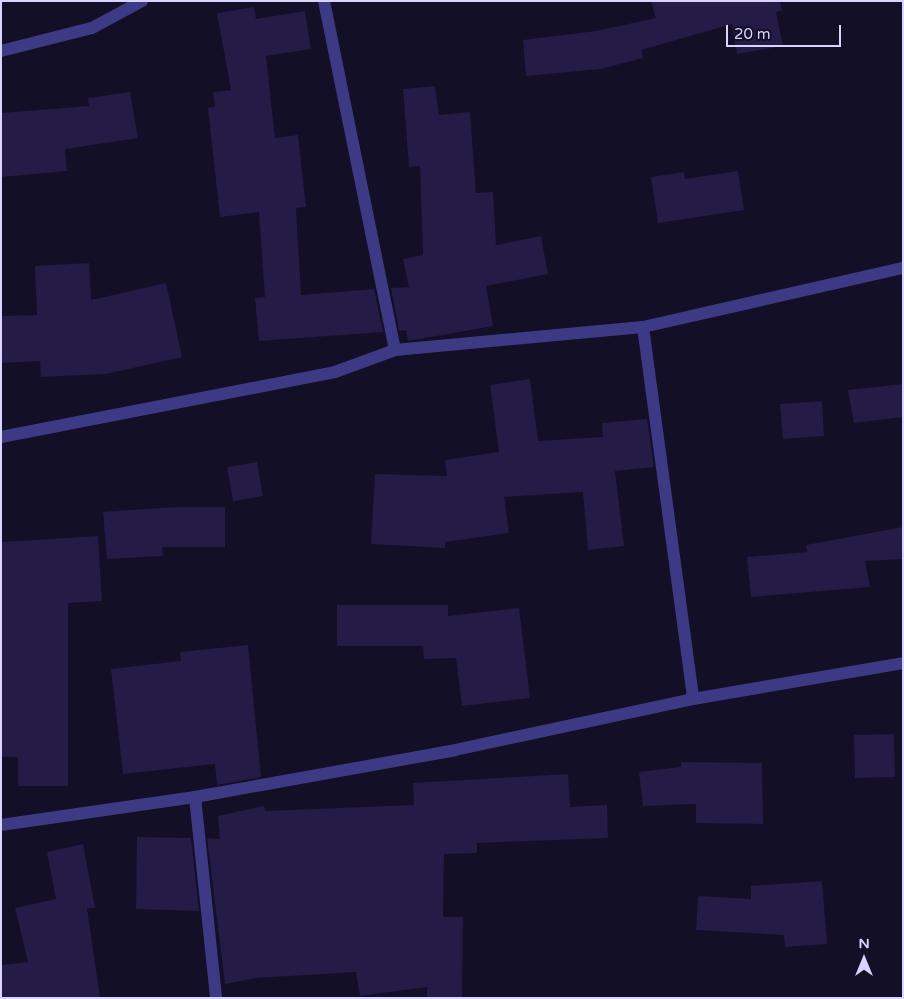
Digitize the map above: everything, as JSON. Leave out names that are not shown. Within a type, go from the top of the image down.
[{"type":"street","points":[[1,51],[92,28],[142,1]]},
{"type":"street","points":[[324,1],[395,350]]},
{"type":"street","points":[[1,438],[335,372],[395,350],[643,327],[903,268]]},
{"type":"street","points":[[643,327],[693,699]]},
{"type":"street","points":[[1,825],[195,797],[454,750],[693,699],[903,663]]},
{"type":"street","points":[[195,797],[216,998]]},
{"type":"building","points":[[651,1],[780,1],[782,10],[776,12],[783,46],[737,54],[732,24],[641,50],[643,58],[600,69],[526,76],[523,40],[596,31],[656,18]]},
{"type":"building","points":[[254,7],[256,19],[305,11],[311,49],[266,56],[275,138],[298,135],[306,207],[296,208],[301,295],[374,289],[383,332],[259,341],[255,298],[265,297],[259,212],[220,217],[208,108],[215,107],[213,92],[231,90],[217,13]]},
{"type":"building","points":[[435,86],[439,115],[470,112],[476,193],[493,192],[496,245],[541,236],[548,274],[486,286],[493,326],[408,341],[406,330],[399,331],[391,288],[409,287],[403,259],[423,255],[420,166],[409,167],[403,89]]},
{"type":"building","points":[[130,92],[138,138],[65,149],[67,171],[1,177],[1,113],[89,106],[88,98]]},
{"type":"building","points":[[738,171],[744,210],[658,223],[651,177],[684,172],[685,179]]},
{"type":"building","points":[[89,263],[91,300],[166,283],[182,357],[106,374],[41,377],[40,361],[1,363],[1,316],[37,315],[35,266]]},
{"type":"building","points":[[530,379],[538,441],[603,437],[602,423],[647,419],[654,467],[615,471],[624,546],[588,550],[583,492],[504,497],[509,533],[445,542],[445,548],[371,544],[375,474],[447,476],[445,460],[499,452],[490,385]]},
{"type":"building","points":[[903,384],[903,417],[854,423],[848,390]]},
{"type":"building","points":[[822,401],[824,436],[783,439],[780,404]]},
{"type":"building","points":[[257,462],[263,496],[233,501],[227,467]]},
{"type":"building","points":[[174,507],[225,507],[225,547],[162,547],[163,556],[107,559],[103,512]]},
{"type":"building","points":[[903,527],[903,559],[865,561],[870,587],[751,597],[747,557],[807,552],[806,545]]},
{"type":"building","points":[[98,536],[102,601],[68,603],[68,786],[18,786],[18,757],[1,757],[1,542]]},
{"type":"building","points":[[337,605],[448,605],[448,616],[519,608],[530,698],[462,706],[456,658],[424,659],[423,646],[337,646]]},
{"type":"building","points":[[248,645],[261,777],[217,785],[215,764],[123,774],[111,669],[181,661],[180,652]]},
{"type":"building","points":[[894,734],[895,777],[855,778],[854,735]]},
{"type":"building","points":[[681,762],[762,763],[763,824],[696,823],[696,804],[643,806],[639,772],[681,767]]},
{"type":"building","points":[[568,774],[570,807],[607,805],[608,838],[477,843],[477,853],[444,854],[443,917],[463,917],[462,998],[427,998],[427,987],[360,996],[356,972],[256,978],[225,984],[207,838],[220,839],[218,816],[264,806],[265,811],[414,805],[413,783]]},
{"type":"building","points":[[137,837],[191,838],[199,911],[136,909]]},
{"type":"building","points":[[83,844],[95,908],[87,908],[100,998],[1,998],[1,965],[28,962],[15,908],[56,899],[47,852]]},
{"type":"building","points":[[822,881],[827,944],[785,947],[784,935],[696,930],[698,896],[751,899],[751,886]]}]
